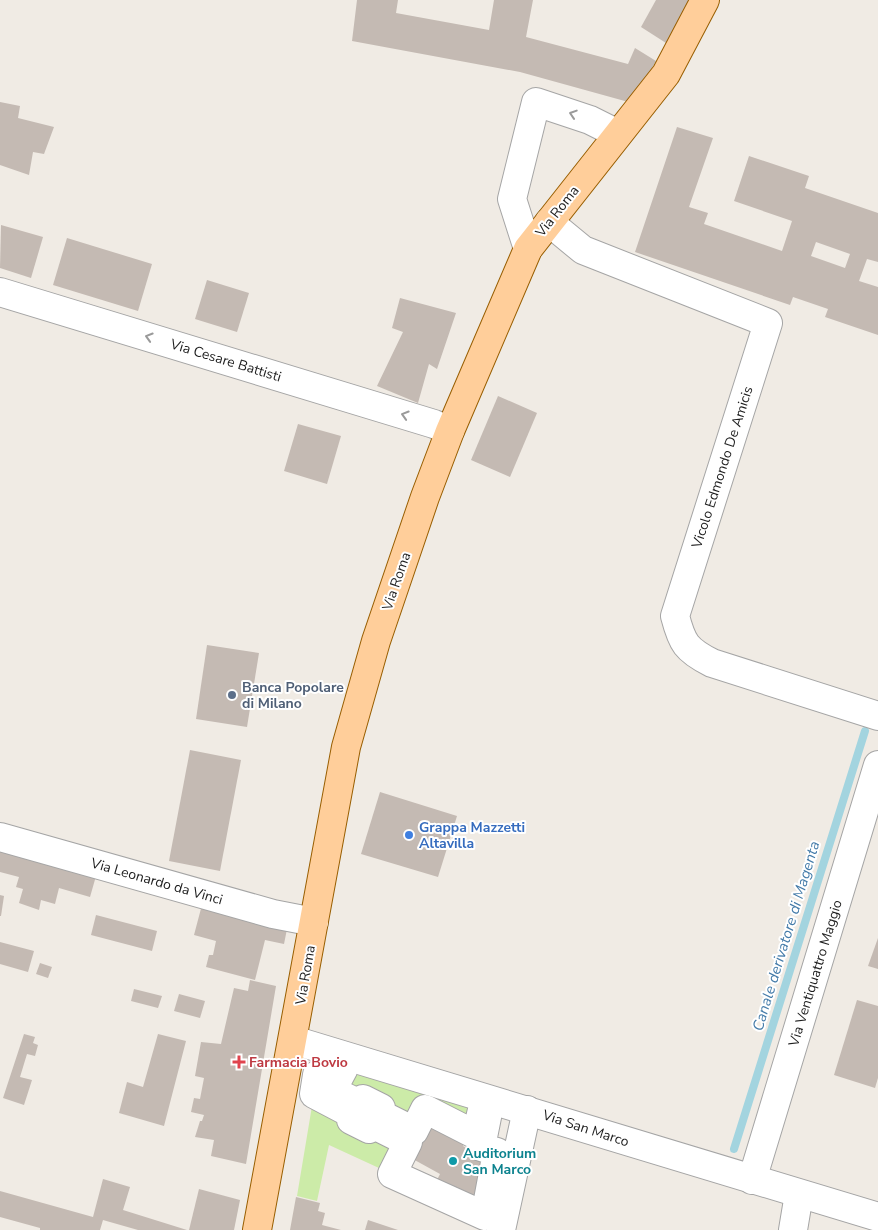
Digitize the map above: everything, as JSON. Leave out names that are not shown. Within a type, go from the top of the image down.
[{"type":"main road","name":"Via Roma","points":[[257,1230],[294,1040],[346,747],[376,641],[450,431],[528,249],[666,74],[705,0]]},
{"type":"street","points":[[528,249],[512,199],[536,102],[590,120],[618,134]]},
{"type":"street","name":"Vicolo Edmondo De Amicis","points":[[549,222],[583,250],[768,324],[675,616],[680,636],[692,654],[712,663],[878,716]]},
{"type":"street","name":"Via Cesare Battisti","points":[[0,292],[434,424],[450,431]]},
{"type":"street","name":"Via Ventiquattro Maggio","points":[[752,1180],[878,765]]},
{"type":"street","name":"Via Leonardo da Vinci","points":[[0,837],[273,914],[314,922]]},
{"type":"street","name":"Via San Marco","points":[[294,1040],[878,1218]]},
{"type":"street","points":[[331,1067],[343,1070],[335,1085],[339,1094],[360,1104],[363,1098],[381,1108],[378,1113],[414,1131],[425,1109],[476,1135],[482,1110],[488,1112],[481,1147],[497,1152],[485,1216],[392,1174],[408,1142],[372,1124],[370,1129],[352,1120],[354,1115],[314,1094],[317,1075],[331,1067]]},
{"type":"street","points":[[501,1230],[527,1110]]},
{"type":"street","points":[[793,1230],[799,1194]]},
{"type":"green space","points":[[343,1070],[482,1110],[476,1135],[414,1131],[360,1104]]},
{"type":"green space","points":[[314,1094],[408,1142],[392,1174],[329,1145],[317,1201],[297,1196]]},
{"type":"building","points":[[357,0],[398,0],[396,13],[489,30],[494,0],[533,0],[526,37],[628,64],[635,48],[656,61],[632,103],[520,72],[352,41]]},
{"type":"building","points":[[656,0],[692,0],[666,43],[641,27]]},
{"type":"building","points":[[0,102],[20,106],[18,118],[54,127],[44,154],[33,152],[29,175],[0,165]]},
{"type":"building","points":[[677,127],[713,138],[689,207],[708,213],[704,224],[782,251],[792,221],[734,201],[749,156],[809,176],[805,188],[878,213],[878,262],[867,259],[859,281],[878,287],[878,335],[825,317],[828,309],[793,297],[790,305],[635,252]],"holes":[[[816,242],[850,254],[845,268],[811,256]]]},
{"type":"building","points":[[1,225],[43,237],[31,278],[0,268]]},
{"type":"building","points":[[67,238],[152,264],[138,311],[53,285]]},
{"type":"building","points":[[207,280],[249,293],[237,332],[195,319]]},
{"type":"building","points":[[400,298],[456,313],[437,369],[429,364],[418,403],[377,386],[403,332],[392,328]]},
{"type":"building","points":[[498,396],[537,413],[510,477],[471,460]]},
{"type":"building","points":[[298,424],[341,436],[327,484],[284,471]]},
{"type":"building","points":[[207,645],[259,653],[247,727],[196,719]]},
{"type":"building","points":[[190,750],[241,760],[220,871],[169,861]]},
{"type":"building","name":"Grappa Mazzetti Altavilla","points":[[380,792],[457,816],[438,877],[361,854]]},
{"type":"building","points":[[0,850],[96,876],[90,897],[59,888],[55,904],[41,900],[39,910],[19,903],[23,889],[16,887],[19,877],[0,872]]},
{"type":"building","points":[[0,895],[4,896],[1,916],[0,916]]},
{"type":"building","points":[[203,901],[288,924],[284,944],[265,940],[255,980],[206,967],[209,955],[213,955],[216,941],[194,935]]},
{"type":"building","points":[[96,915],[157,931],[152,951],[91,935]]},
{"type":"building","points":[[878,938],[878,969],[868,966]]},
{"type":"building","points":[[0,942],[34,951],[28,972],[0,964]]},
{"type":"building","points":[[40,963],[52,967],[48,978],[36,974]]},
{"type":"building","points":[[250,980],[276,986],[246,1164],[211,1156],[214,1140],[195,1137],[204,1115],[191,1112],[194,1098],[200,1099],[204,1078],[195,1076],[201,1042],[221,1044],[234,988],[248,991]]},
{"type":"building","points":[[134,989],[162,996],[158,1008],[131,1001]]},
{"type":"building","points":[[179,994],[205,1001],[200,1018],[174,1011]]},
{"type":"building","points":[[857,1000],[878,1006],[878,1078],[875,1088],[834,1075]]},
{"type":"building","points":[[24,1034],[35,1037],[33,1043],[38,1045],[35,1056],[27,1054],[20,1077],[32,1080],[24,1105],[3,1098]]},
{"type":"building","points":[[158,1034],[186,1041],[164,1126],[119,1113],[127,1082],[143,1087]]},
{"type":"building","name":"Auditorium San Marco","points":[[432,1120],[467,1138],[463,1146],[494,1163],[473,1202],[436,1182],[440,1174],[411,1158]]},
{"type":"building","points":[[103,1179],[130,1187],[123,1210],[187,1230],[138,1230],[103,1220],[100,1230],[40,1230],[40,1228],[0,1217],[0,1191],[93,1217]]},
{"type":"building","points":[[199,1189],[240,1200],[234,1230],[189,1230]]},
{"type":"building","points":[[296,1197],[320,1203],[318,1211],[325,1213],[322,1225],[341,1230],[290,1230]]},
{"type":"building","points":[[368,1220],[398,1230],[365,1230]]},
{"type":"waterway","name":"Canale derivatore di Magenta","points":[[734,1149],[865,731]]},
{"type":"place","name":"Banca Popolare di Milano","points":[[232,695]]},
{"type":"place","name":"Grappa Mazzetti Altavilla","points":[[409,835]]},
{"type":"place","name":"Farmacia Bovio","points":[[239,1062]]},
{"type":"place","name":"Auditorium San Marco","points":[[453,1161]]}]
